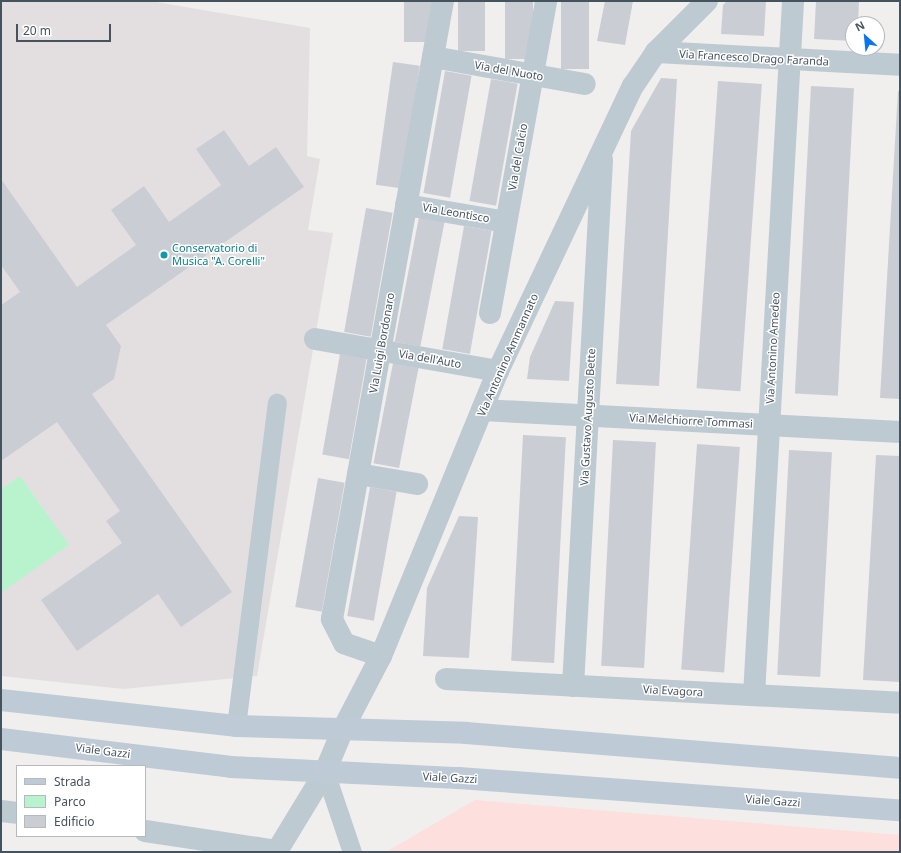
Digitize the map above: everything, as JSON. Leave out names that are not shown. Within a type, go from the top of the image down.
[{"type":"main road","points":[[1,700],[236,726],[466,733],[900,768]]},
{"type":"main road","name":"Viale Gazzi","points":[[1,739],[231,767],[467,779],[900,810]]},
{"type":"street","name":"Via Luigi Bordonaro","points":[[381,656],[344,643],[332,619],[443,1]]},
{"type":"street","name":"Via del Calcio","points":[[490,313],[546,1]]},
{"type":"street","name":"Via Antonino Ammannato","points":[[277,851],[325,772],[343,729],[381,656],[498,371],[633,86],[656,52],[707,1]]},
{"type":"street","name":"Via Antonino Amedeo","points":[[754,695],[793,1]]},
{"type":"street","name":"Via Francesco Drago Faranda","points":[[656,52],[900,65]]},
{"type":"street","name":"Via del Nuoto","points":[[433,57],[585,84]]},
{"type":"street","name":"Via Gustavo Augusto Bette","points":[[573,686],[603,148]]},
{"type":"street","name":"Via Leontisco","points":[[406,205],[506,222]]},
{"type":"street","name":"Via dell'Auto","points":[[315,339],[498,371]]},
{"type":"street","name":"Via Melchiorre Tommasi","points":[[482,410],[900,432]]},
{"type":"street","points":[[358,474],[417,484]]},
{"type":"street","name":"Via Evagora","points":[[446,679],[900,703]]},
{"type":"street","points":[[1,810],[16,813]]},
{"type":"street","points":[[146,832],[277,851]]},
{"type":"lane","points":[[236,726],[277,403]]},
{"type":"lane","points":[[325,772],[352,852]]},
{"type":"shaded area","points":[[1,1],[150,1],[310,28],[307,156],[320,159],[308,230],[333,233],[257,676],[123,689],[1,676]]},
{"type":"shaded area","points":[[475,800],[900,835],[900,852],[386,852]]},
{"type":"green space","points":[[20,476],[69,545],[1,593],[1,489]]},
{"type":"building","points":[[404,1],[432,1],[432,42],[404,42]]},
{"type":"building","points":[[458,1],[485,1],[485,51],[458,51]]},
{"type":"building","points":[[505,1],[533,1],[533,59],[505,59]]},
{"type":"building","points":[[561,1],[589,1],[589,69],[561,69]]},
{"type":"building","points":[[605,1],[633,1],[625,45],[597,41]]},
{"type":"building","points":[[727,1],[766,1],[764,36],[721,34],[723,5]]},
{"type":"building","points":[[816,1],[859,1],[858,16],[845,16],[845,41],[814,39]]},
{"type":"building","points":[[393,62],[420,66],[402,189],[376,185]]},
{"type":"building","points":[[445,71],[472,76],[450,198],[423,193]]},
{"type":"building","points":[[661,78],[677,79],[659,386],[616,384],[631,131]]},
{"type":"building","points":[[491,79],[518,84],[496,206],[469,201]]},
{"type":"building","points":[[718,81],[762,84],[740,391],[697,388]]},
{"type":"building","points":[[811,86],[854,88],[838,396],[795,394]]},
{"type":"building","points":[[898,91],[900,91],[900,399],[880,398]]},
{"type":"building","points":[[224,130],[249,166],[276,147],[304,187],[106,325],[121,346],[114,379],[92,394],[232,592],[181,627],[158,594],[77,651],[41,600],[122,543],[106,521],[120,511],[57,422],[1,461],[1,305],[20,292],[1,265],[1,179],[77,287],[136,245],[111,210],[144,186],[169,222],[221,185],[196,149]]},
{"type":"building","points":[[366,208],[393,213],[371,337],[344,332]]},
{"type":"building","points":[[419,217],[445,222],[420,347],[395,342]]},
{"type":"building","points":[[464,226],[492,231],[470,354],[442,349]]},
{"type":"building","points":[[555,301],[574,302],[569,381],[527,379],[530,357]]},
{"type":"building","points":[[340,354],[367,359],[349,459],[322,454]]},
{"type":"building","points":[[393,363],[419,368],[399,468],[374,463]]},
{"type":"building","points":[[523,435],[566,437],[554,663],[511,661]]},
{"type":"building","points":[[613,440],[656,442],[644,668],[601,666]]},
{"type":"building","points":[[697,444],[740,447],[724,672],[681,669]]},
{"type":"building","points":[[789,450],[832,452],[820,677],[777,675]]},
{"type":"building","points":[[876,455],[900,456],[900,682],[863,680]]},
{"type":"building","points":[[318,478],[345,483],[322,612],[295,607]]},
{"type":"building","points":[[370,487],[397,492],[374,621],[347,616]]},
{"type":"building","points":[[459,516],[478,517],[469,658],[423,656],[427,588]]},
{"type":"place","name":"Conservatorio di Musica \"A. Corelli\"","points":[[164,255]]}]
